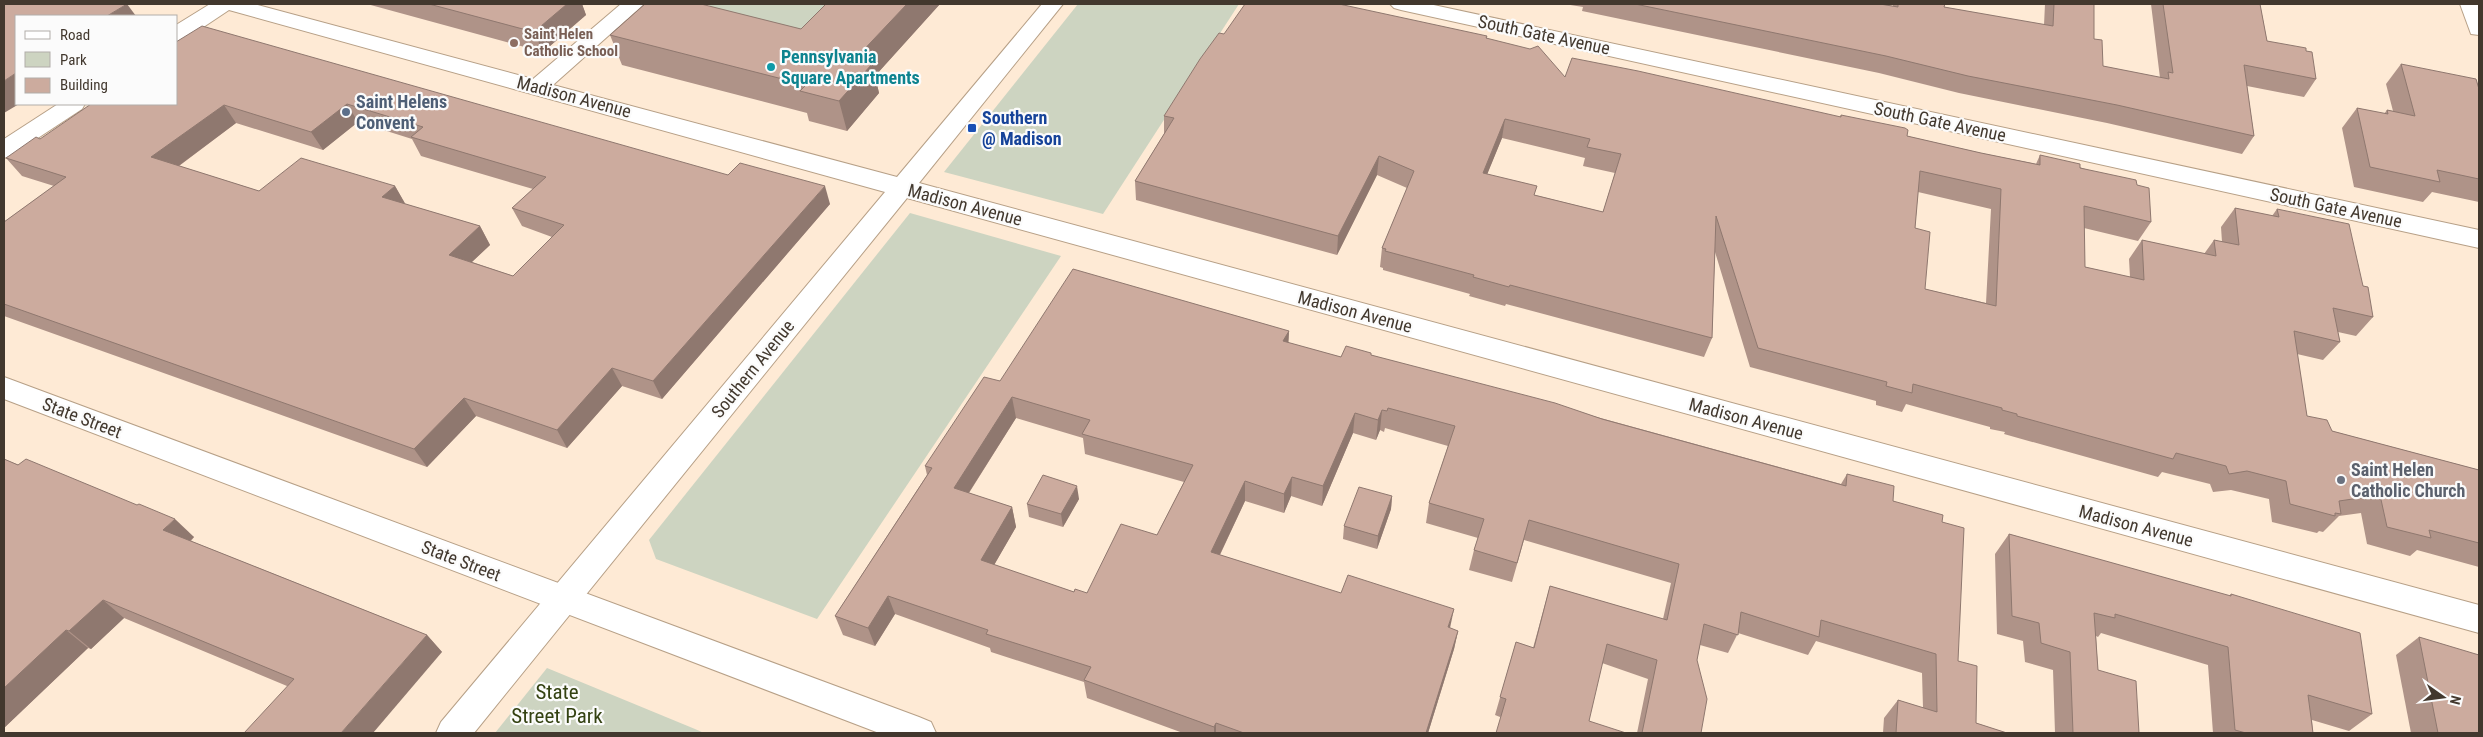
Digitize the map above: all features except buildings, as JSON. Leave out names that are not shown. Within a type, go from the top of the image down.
[{"type":"street","points":[[178,34],[224,4]]},
{"type":"street","name":"Madison Avenue","points":[[231,4],[2479,619]]},
{"type":"street","points":[[537,87],[634,4]]},
{"type":"street","name":"Southern Avenue","points":[[453,733],[1053,4]]},
{"type":"street","name":"South Gate Avenue","points":[[1401,4],[2479,239]]},
{"type":"street","points":[[2471,4],[2479,29]]},
{"type":"street","points":[[4,150],[72,105]]},
{"type":"street","name":"State Street","points":[[4,388],[919,733]]},
{"type":"green space","points":[[711,4],[844,4],[799,49],[701,13]]},
{"type":"green space","points":[[1078,4],[1239,4],[1103,214],[944,172]]},
{"type":"green space","points":[[910,213],[1061,256],[817,619],[656,559],[649,540]]},
{"type":"green space","name":"State Street Park","points":[[547,668],[695,729],[704,733],[495,733]]},
{"type":"place","name":"Saint Helen Catholic School","points":[[514,43]]},
{"type":"place","name":"Pennsylvania Square Apartments","points":[[771,67]]},
{"type":"place","name":"Saint Helens Convent","points":[[346,112]]},
{"type":"place","name":"Southern @ Madison","points":[[972,128]]},
{"type":"place","name":"Saint Helen Catholic Church","points":[[2341,480]]}]
